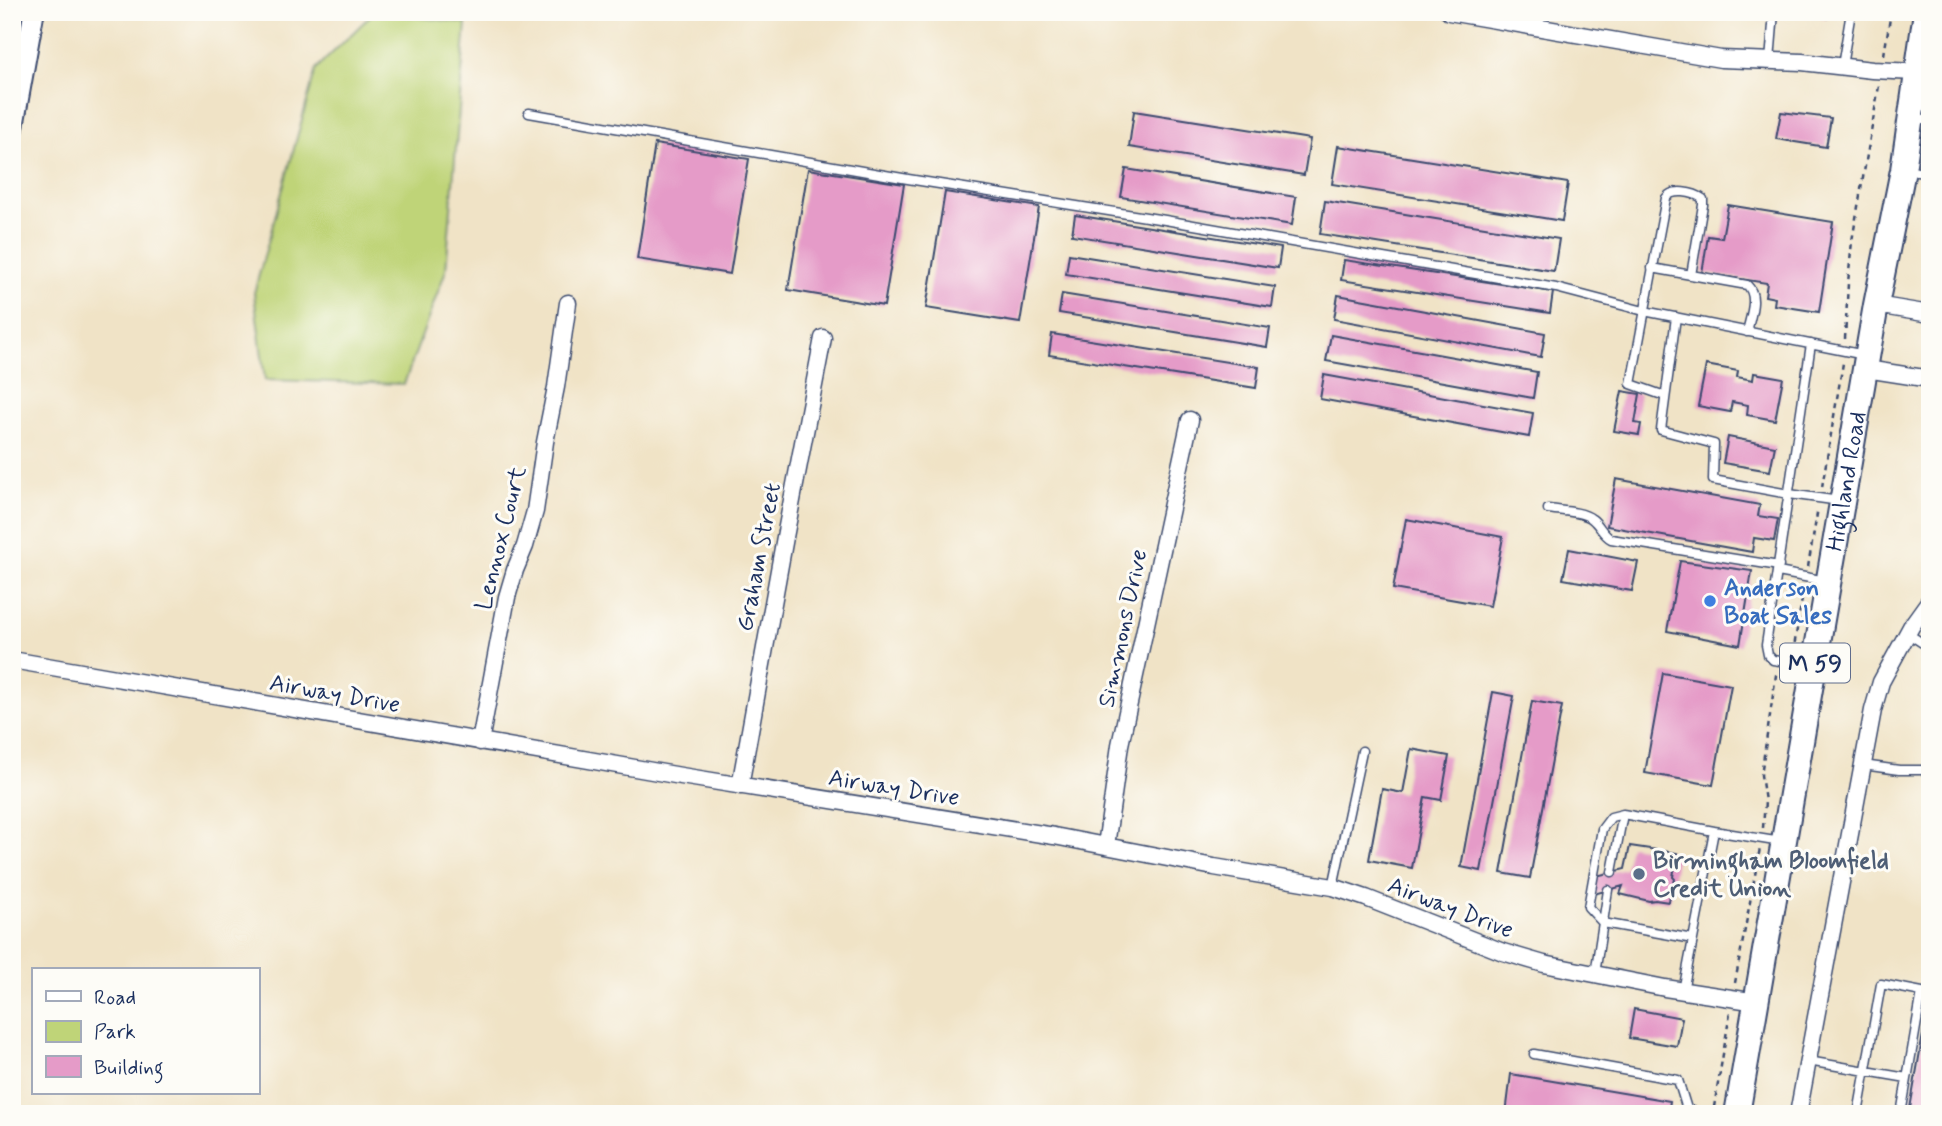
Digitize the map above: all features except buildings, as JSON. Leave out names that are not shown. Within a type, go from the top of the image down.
[{"type":"highway","name":"Highland Road","points":[[1737,1114],[1877,305],[1903,170],[1920,120],[1916,72],[1927,19]]},
{"type":"street","points":[[12,135],[34,12]]},
{"type":"street","points":[[1449,12],[1721,59],[1802,62],[1916,72]]},
{"type":"street","name":"Lennox Court","points":[[480,742],[507,597],[534,511],[568,303]]},
{"type":"street","points":[[1877,305],[1930,314]]},
{"type":"street","name":"Graham Street","points":[[740,786],[823,338]]},
{"type":"street","points":[[1867,362],[1930,379]]},
{"type":"street","name":"Simmons Drive","points":[[1106,846],[1120,745],[1190,420]]},
{"type":"street","points":[[1798,1114],[1873,710],[1881,682],[1930,600]]},
{"type":"street","name":"Airway Drive","points":[[12,660],[740,786],[980,823],[1333,887],[1503,952],[1544,964],[1756,1002]]},
{"type":"lane","points":[[1770,61],[1774,12]]},
{"type":"lane","points":[[1842,66],[1851,12]]},
{"type":"lane","points":[[529,113],[1556,288],[1644,311],[1811,344],[1867,362]]},
{"type":"lane","points":[[1903,170],[1930,174]]},
{"type":"lane","points":[[1665,396],[1631,384],[1665,198],[1674,192],[1698,195],[1703,199],[1691,275]]},
{"type":"lane","points":[[1652,268],[1747,285],[1754,297],[1747,332]]},
{"type":"lane","points":[[1676,317],[1661,430],[1714,444],[1713,480],[1843,501]]},
{"type":"lane","points":[[1811,344],[1766,645],[1768,655],[1773,660],[1815,666]]},
{"type":"lane","points":[[1548,509],[1587,516],[1611,539],[1778,569],[1829,581]]},
{"type":"lane","points":[[1908,633],[1930,648]]},
{"type":"lane","points":[[1333,887],[1362,751]]},
{"type":"lane","points":[[1863,765],[1899,771],[1930,770]]},
{"type":"lane","points":[[1693,939],[1603,923],[1588,907],[1602,829],[1611,817],[1623,814],[1784,843]]},
{"type":"lane","points":[[1612,872],[1623,814]]},
{"type":"lane","points":[[1683,991],[1714,831]]},
{"type":"lane","points":[[1595,974],[1608,890]]},
{"type":"lane","points":[[1858,1114],[1881,984],[1922,992],[1901,1114]]},
{"type":"lane","points":[[1534,1054],[1678,1080],[1687,1109],[1704,1114]]},
{"type":"lane","points":[[1808,1061],[1907,1078]]},
{"type":"path","points":[[1883,58],[1891,12]]},
{"type":"path","points":[[1860,194],[1880,81]]},
{"type":"path","points":[[1713,1114],[1730,1014]]},
{"type":"green space","points":[[374,12],[466,23],[446,270],[404,384],[265,380],[254,293],[316,69]]},
{"type":"place","name":"Anderson Boat Sales","points":[[1710,601]]},
{"type":"place","name":"Birmingham Bloomfield Credit Union","points":[[1639,874]]}]
